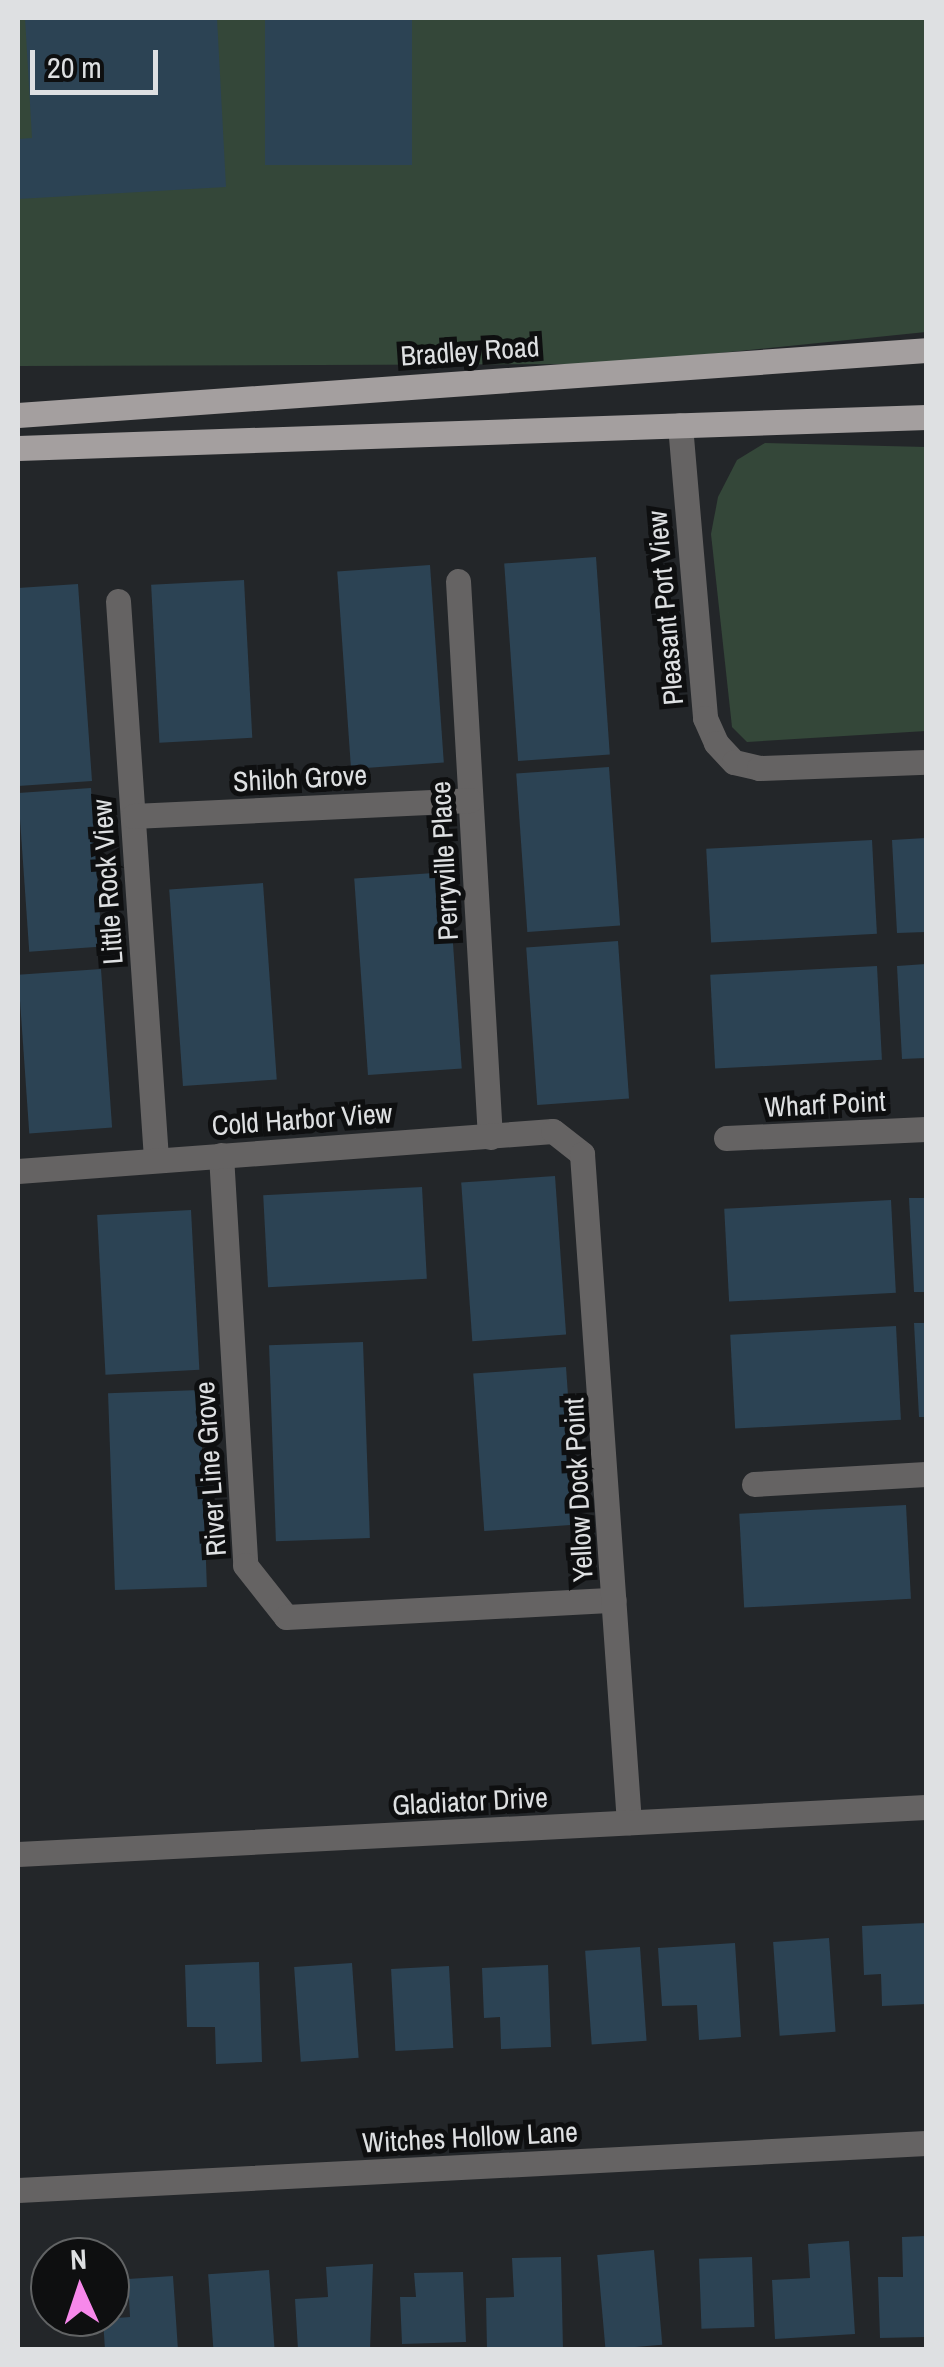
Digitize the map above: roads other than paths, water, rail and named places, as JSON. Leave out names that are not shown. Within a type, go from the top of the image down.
[{"type":"main road","name":"Bradley Road","points":[[18,414],[926,350]]},
{"type":"main road","points":[[18,448],[926,416]]},
{"type":"street","name":"Pleasant Port View","points":[[680,425],[701,683],[716,743],[734,762],[759,768],[926,762]]},
{"type":"street","name":"Perryville Place","points":[[458,581],[490,1138]]},
{"type":"street","name":"Little Rock View","points":[[118,601],[156,1158]]},
{"type":"street","name":"Shiloh Grove","points":[[132,816],[470,800]]},
{"type":"street","name":"Wharf Point","points":[[726,1138],[926,1129]]},
{"type":"street","name":"Cold Harbor View","points":[[18,1170],[553,1131],[582,1154]]},
{"type":"street","name":"Yellow Dock Point","points":[[582,1154],[629,1822]]},
{"type":"street","name":"River Line Grove","points":[[221,1155],[245,1565],[286,1617],[614,1600]]},
{"type":"street","points":[[754,1484],[926,1474]]},
{"type":"street","name":"Gladiator Drive","points":[[18,1854],[926,1807]]},
{"type":"street","name":"Witches Hollow Lane","points":[[18,2190],[926,2143]]}]
